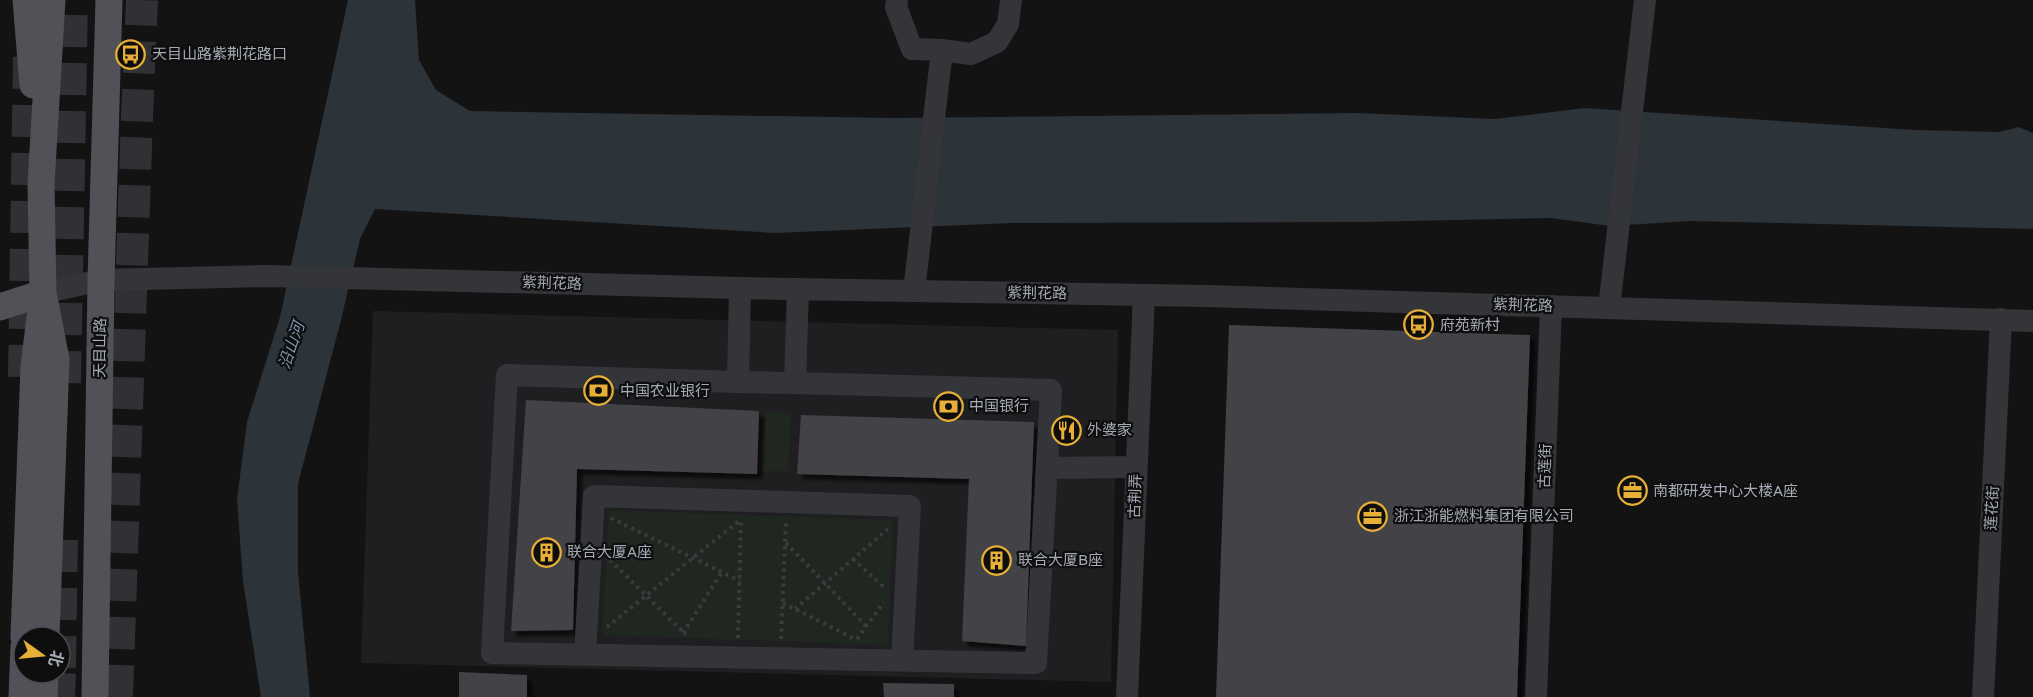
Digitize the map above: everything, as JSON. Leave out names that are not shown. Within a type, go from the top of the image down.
[{"type":"main road","points":[[24,625],[34,366],[43,293],[41,184],[26,0]]},
{"type":"main road","points":[[41,184],[52,0]]},
{"type":"main road","name":"天目山路","points":[[95,697],[101,280],[109,0]]},
{"type":"main road","points":[[0,306],[43,293]]},
{"type":"main road","points":[[43,293],[56,358],[46,625]]},
{"type":"street","points":[[897,0],[896,7],[912,50],[970,54],[997,42],[1008,24],[1011,0]]},
{"type":"street","points":[[1609,308],[1645,0]]},
{"type":"street","points":[[914,291],[942,51]]},
{"type":"street","name":"紫荆花路","points":[[43,293],[101,280],[268,276],[1144,295],[2033,321]]},
{"type":"street","points":[[738,382],[740,288]]},
{"type":"street","points":[[795,383],[798,289]]},
{"type":"street","name":"古荆弄","points":[[1127,697],[1144,295]]},
{"type":"street","name":"古莲街","points":[[1536,697],[1551,306]]},
{"type":"street","name":"莲花街","points":[[1983,697],[2001,319]]},
{"type":"street","points":[[507,375],[795,383],[1051,390],[1036,663],[492,653],[507,375]]},
{"type":"street","points":[[1047,468],[1136,467]]},
{"type":"street","points":[[585,655],[594,496],[742,510],[788,502],[910,506],[902,660]]},
{"type":"path","points":[[782,658],[788,502]]},
{"type":"path","points":[[602,631],[693,558],[742,510]]},
{"type":"path","points":[[738,657],[742,510]]},
{"type":"path","points":[[609,517],[740,581]]},
{"type":"path","points":[[795,609],[893,525]]},
{"type":"path","points":[[785,543],[866,626]]},
{"type":"path","points":[[606,557],[688,638]]},
{"type":"path","points":[[853,559],[891,593],[856,640]]},
{"type":"path","points":[[683,633],[722,572]]},
{"type":"path","points":[[783,603],[867,645]]},
{"type":"shaded area","points":[[373,311],[1118,330],[1111,682],[361,663]]},
{"type":"shaded area","points":[[765,411],[791,413],[788,471],[762,471]]},
{"type":"shaded area","points":[[609,510],[893,520],[888,645],[602,635]]},
{"type":"water","name":"沿山河","points":[[348,0],[415,0],[419,60],[436,90],[470,111],[891,118],[1358,113],[1495,119],[1584,108],[1915,130],[1999,132],[2019,127],[2033,133],[2033,229],[1690,221],[1610,226],[1551,218],[1363,222],[1012,223],[775,233],[375,209],[360,239],[298,484],[298,572],[310,697],[261,697],[243,581],[237,499],[247,422],[280,317]]},
{"type":"building","name":"浙江浙能燃料集团有限公司","points":[[1229,325],[1530,335],[1517,697],[1216,697]]},
{"type":"building","name":"联合大厦A座","points":[[526,400],[759,411],[757,474],[577,469],[573,630],[511,631]]},
{"type":"building","name":"联合大厦B座","points":[[801,415],[1034,422],[1026,646],[962,641],[969,479],[797,474]]},
{"type":"building","points":[[459,672],[527,675],[527,697],[459,697]]},
{"type":"building","points":[[883,683],[954,684],[954,697],[884,697]]},
{"type":"tunnel","points":[[65,383],[72,0]]},
{"type":"tunnel","points":[[117,697],[142,0]]},
{"type":"tunnel","points":[[24,377],[29,55]]},
{"type":"tunnel","points":[[61,625],[62,535]]},
{"type":"tunnel","points":[[59,697],[60,685]]},
{"type":"place","name":"天目山路紫荆花路口","points":[[131,54]]},
{"type":"place","name":"府苑新村","points":[[1419,325]]},
{"type":"place","name":"中国农业银行","points":[[599,391]]},
{"type":"place","name":"中国银行","points":[[948,406]]},
{"type":"place","name":"外婆家","points":[[1066,430]]},
{"type":"place","name":"南都研发中心大楼A座","points":[[1632,491]]},
{"type":"place","name":"浙江浙能燃料集团有限公司","points":[[1373,516]]},
{"type":"place","name":"联合大厦A座","points":[[546,552]]},
{"type":"place","name":"联合大厦B座","points":[[997,560]]}]
